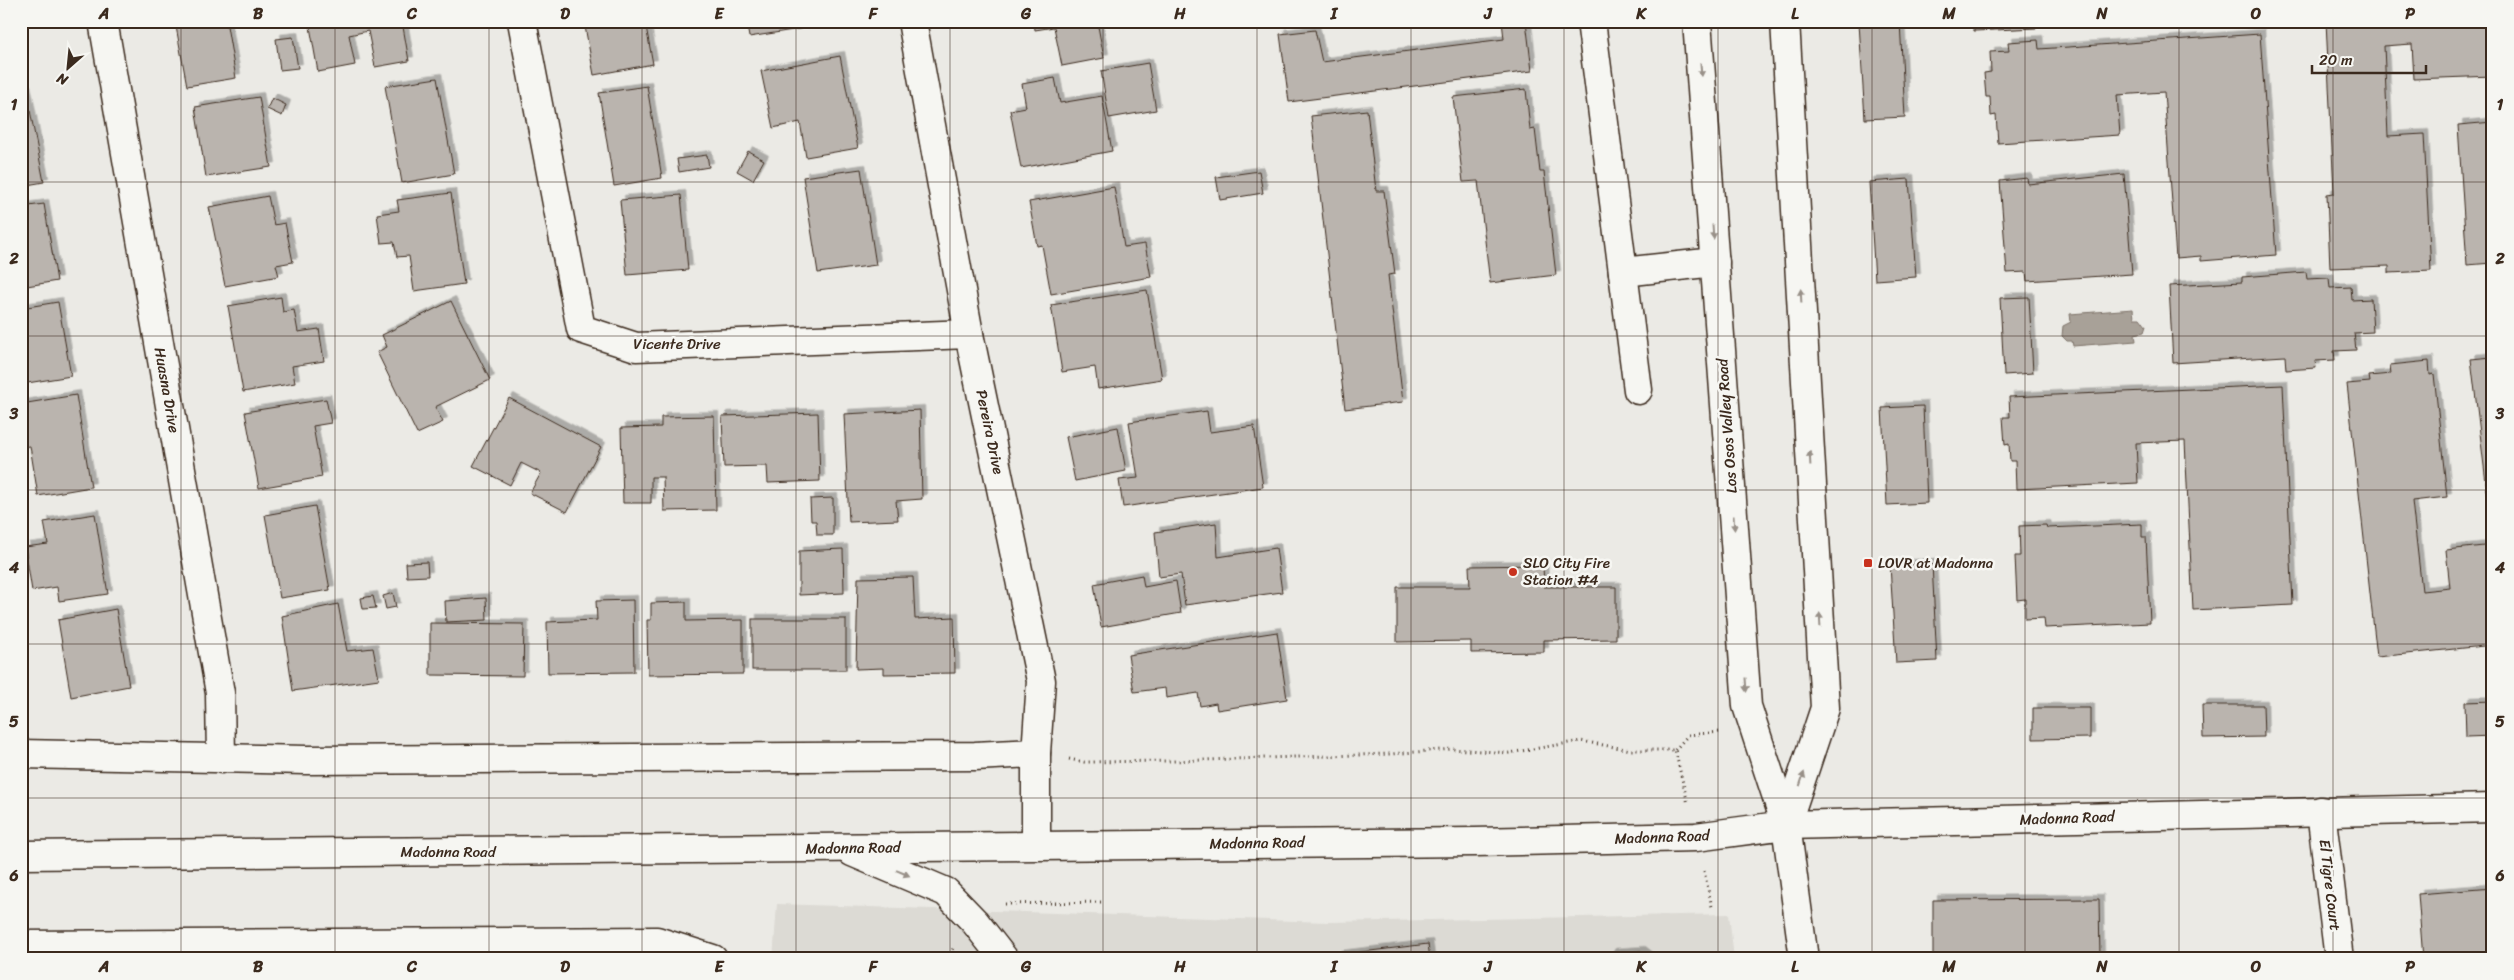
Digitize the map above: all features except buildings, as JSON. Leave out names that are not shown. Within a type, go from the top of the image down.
[{"type":"street","name":"Huasna Drive","points":[[103,21],[220,693],[221,759]]},
{"type":"street","name":"Vicente Drive","points":[[522,21],[581,329],[636,347],[969,334]]},
{"type":"street","name":"Pereira Drive","points":[[912,21],[969,334],[1041,681],[1036,753],[1036,845]]},
{"type":"street","points":[[1591,21],[1638,390]]},
{"type":"street","name":"Los Osos Valley Road","points":[[1697,21],[1747,706],[1786,825],[1804,959]]},
{"type":"street","name":"Los Osos Valley Road","points":[[1785,21],[1825,708],[1786,825]]},
{"type":"street","points":[[1623,272],[1715,262]]},
{"type":"street","points":[[21,754],[221,759],[935,756],[1036,753]]},
{"type":"street","name":"Madonna Road","points":[[21,855],[842,848],[1696,837],[1786,825],[2493,808]]},
{"type":"street","name":"El Tigre Court","points":[[2320,811],[2339,959]]},
{"type":"street","points":[[842,848],[946,892],[975,922],[1004,959]]},
{"type":"street","points":[[21,945],[657,940],[712,959]]},
{"type":"path","points":[[1036,753],[1084,762],[1172,761],[1390,754],[1452,749],[1509,753],[1581,741],[1631,750],[1674,750],[1688,735]]},
{"type":"path","points":[[1674,750],[1680,765]]},
{"type":"path","points":[[949,959],[958,939],[994,904],[1102,902]]},
{"type":"shaded area","points":[[2133,309],[2134,318],[2140,318],[2146,326],[2144,332],[2135,334],[2136,341],[2073,346],[2072,341],[2067,341],[2062,336],[2063,326],[2071,322],[2070,314]]},
{"type":"shaded area","points":[[777,904],[1329,922],[1729,914],[1734,959],[773,959]]},
{"type":"place","name":"LOVR at Madonna","points":[[1868,563]]},
{"type":"place","name":"SLO City Fire Station #4","points":[[1513,572]]}]
